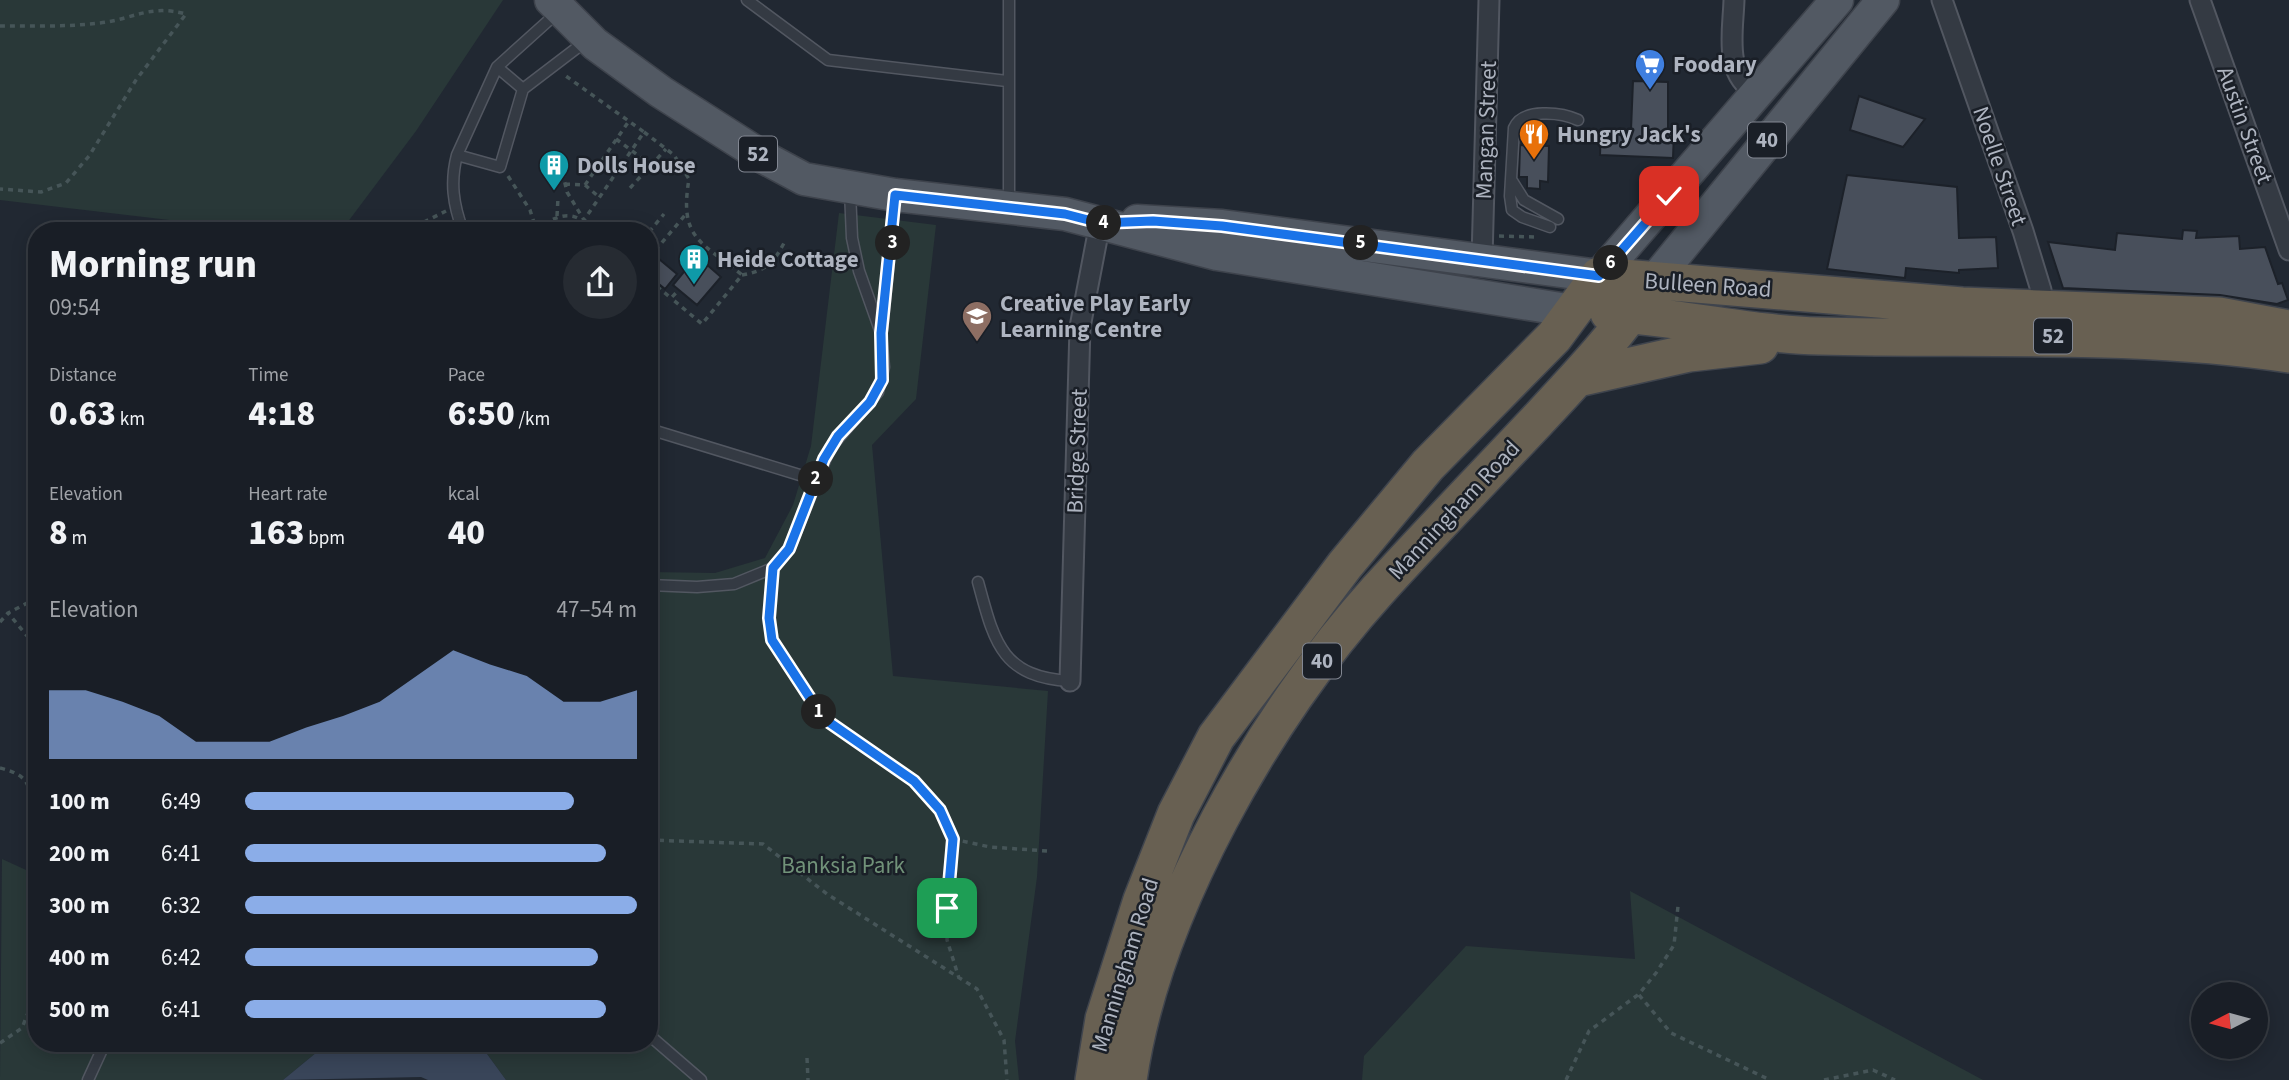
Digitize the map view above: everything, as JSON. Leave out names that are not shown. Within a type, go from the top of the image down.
[{"type":"highway","name":"Bulleen Road","points":[[1599,276],[1962,306],[2044,322],[2289,354]]},
{"type":"highway","name":"Manningham Road","points":[[1094,1080],[1104,1019],[1123,954],[1176,814],[1216,737],[1345,565],[1428,465],[1554,337],[1599,276]]},
{"type":"highway","name":"Manningham Road","points":[[1128,1080],[1140,1016],[1175,912],[1249,770],[1305,683],[1376,592],[1578,378],[1632,314],[1653,282]]},
{"type":"highway","name":"Bulleen Road","points":[[1573,311],[1632,314],[1817,336]]},
{"type":"highway","name":"Bulleen Road","points":[[1578,378],[1689,353],[1817,336],[2044,322],[2218,316],[2289,329]]},
{"type":"highway","points":[[1176,814],[1214,834]]},
{"type":"main road","name":"Manningham Road","points":[[1599,276],[1837,0]]},
{"type":"main road","name":"Manningham Road","points":[[1653,282],[1883,0]]},
{"type":"main road","name":"52","points":[[555,5],[590,39],[661,92],[763,158],[804,179],[895,195],[1065,214],[1100,223]]},
{"type":"main road","name":"Bulleen Road","points":[[1100,223],[1153,221],[1482,248],[1599,276]]},
{"type":"main road","name":"Bulleen Road","points":[[1100,223],[1217,254],[1573,311]]},
{"type":"street","name":"Mangan Street","points":[[1482,248],[1489,0]]},
{"type":"street","points":[[1734,0],[1734,68],[1746,87],[1757,93]]},
{"type":"street","name":"Noelle Street","points":[[1942,0],[2023,231],[2041,290],[2044,322]]},
{"type":"street","name":"Austin Street","points":[[2200,0],[2289,250]]},
{"type":"street","name":"Bridge Street","points":[[1070,681],[1080,327],[1100,223]]},
{"type":"lane","points":[[747,0],[828,60],[1007,81]]},
{"type":"lane","points":[[1009,0],[1009,207]]},
{"type":"lane","points":[[459,222],[454,208],[452,176],[457,155],[497,67],[555,5]]},
{"type":"lane","points":[[457,155],[500,167],[523,89],[590,39]]},
{"type":"lane","points":[[497,67],[523,89]]},
{"type":"lane","points":[[1547,232],[1512,210],[1514,128],[1519,119],[1527,115],[1569,116],[1578,120]]},
{"type":"lane","points":[[1511,179],[1524,200],[1558,219]]},
{"type":"lane","points":[[850,188],[852,238],[859,271],[881,333]]},
{"type":"lane","points":[[658,585],[697,587],[734,584],[773,568],[789,549],[816,480],[838,436],[877,392],[884,366],[881,333],[895,195]]},
{"type":"lane","points":[[658,432],[816,480]]},
{"type":"lane","points":[[978,583],[994,641],[1006,657],[1037,676],[1070,681]]},
{"type":"lane","points":[[658,1043],[701,1080]]},
{"type":"lane","points":[[88,1080],[101,1052]]},
{"type":"path","points":[[0,26],[96,24],[154,9],[186,15],[136,80],[89,156],[66,183],[41,192],[0,189]]},
{"type":"path","points":[[553,66],[674,155],[690,179],[686,214],[689,228],[697,238],[742,275]]},
{"type":"path","points":[[584,185],[629,121]]},
{"type":"path","points":[[584,220],[644,132]]},
{"type":"path","points":[[616,139],[651,165]]},
{"type":"path","points":[[630,188],[666,149]]},
{"type":"path","points":[[558,153],[565,184],[584,220]]},
{"type":"path","points":[[598,162],[616,174]]},
{"type":"path","points":[[500,167],[518,187],[533,222]]},
{"type":"path","points":[[565,184],[584,185],[599,198]]},
{"type":"path","points":[[557,216],[558,198]]},
{"type":"path","points":[[424,222],[454,208]]},
{"type":"path","points":[[548,222],[567,214],[584,220]]},
{"type":"path","points":[[657,222],[664,214]]},
{"type":"path","points":[[658,247],[686,214]]},
{"type":"path","points":[[1482,248],[1547,232]]},
{"type":"path","points":[[658,287],[702,324],[742,275],[762,271],[775,260],[784,243]]},
{"type":"path","points":[[671,298],[679,290]]},
{"type":"path","points":[[773,568],[769,618],[772,640],[823,718],[914,781],[940,810],[953,839],[947,940],[959,978]]},
{"type":"path","points":[[0,622],[8,613],[28,603]]},
{"type":"path","points":[[8,613],[28,637]]},
{"type":"path","points":[[0,768],[20,775],[28,782]]},
{"type":"path","points":[[953,839],[990,847],[1047,851]]},
{"type":"path","points":[[658,840],[763,844],[827,894],[977,989],[1004,1040],[1007,1080]]},
{"type":"path","points":[[1566,1080],[1589,1031],[1639,994],[1674,945],[1678,906]]},
{"type":"path","points":[[1639,994],[1671,1033],[1770,1080]]},
{"type":"path","points":[[0,1043],[22,1028],[28,1013]]},
{"type":"path","points":[[807,1058],[808,1080]]},
{"type":"path","points":[[1824,1080],[1873,1070],[1895,1080]]},
{"type":"green space","points":[[0,0],[503,0],[416,131],[348,222],[187,222],[0,200]]},
{"type":"green space","name":"Banksia Park","points":[[839,213],[936,225],[916,399],[872,445],[893,676],[1048,691],[1037,877],[1015,1041],[1019,1080],[506,1080],[486,1052],[658,1052],[658,572],[715,573],[765,558],[793,505],[811,446]]},
{"type":"green space","points":[[2,859],[28,871],[28,1052],[317,1052],[283,1080],[0,1080]]},
{"type":"green space","points":[[1630,891],[1983,1080],[1362,1080],[1364,1056],[1466,946],[1635,959]]},
{"type":"water","points":[[317,1052],[486,1052],[506,1080],[428,1080],[421,1077],[283,1080]]},
{"type":"building","points":[[1633,81],[1668,82],[1668,131],[1674,131],[1673,158],[1600,155],[1601,129],[1631,130]]},
{"type":"building","points":[[1859,96],[1925,119],[1903,147],[1850,130]]},
{"type":"building","name":"Hungry Jack's","points":[[1520,145],[1549,146],[1548,182],[1540,181],[1540,189],[1527,188],[1527,177],[1519,177]]},
{"type":"building","points":[[1847,175],[1957,187],[1959,238],[1996,237],[1998,268],[1959,270],[1959,273],[1906,268],[1905,278],[1827,269]]},
{"type":"building","points":[[2183,230],[2197,231],[2196,238],[2239,236],[2240,249],[2265,247],[2278,284],[2282,283],[2288,300],[2277,304],[2220,295],[2063,288],[2048,242],[2115,250],[2117,233],[2182,239]]},
{"type":"building","name":"Heide Cottage","points":[[697,256],[721,277],[697,305],[673,285]]},
{"type":"building","points":[[658,261],[677,274],[665,289],[658,283]]},
{"type":"place","name":"Foodary","points":[[1650,91]]},
{"type":"place","name":"Hungry Jack's","points":[[1534,161]]},
{"type":"place","name":"Dolls House","points":[[554,192]]},
{"type":"place","name":"Heide Cottage","points":[[694,286]]},
{"type":"place","name":"Creative Play Early Learning Centre","points":[[977,343]]},
{"type":"route","points":[[947,908],[953,839],[940,810],[914,781],[823,718],[772,640],[769,618],[773,568],[789,549],[824,459],[838,436],[870,402],[882,380],[884,366],[881,333],[894,234],[895,195],[1065,214],[1100,223],[1153,221],[1222,226],[1367,243],[1599,276],[1669,196]]}]
